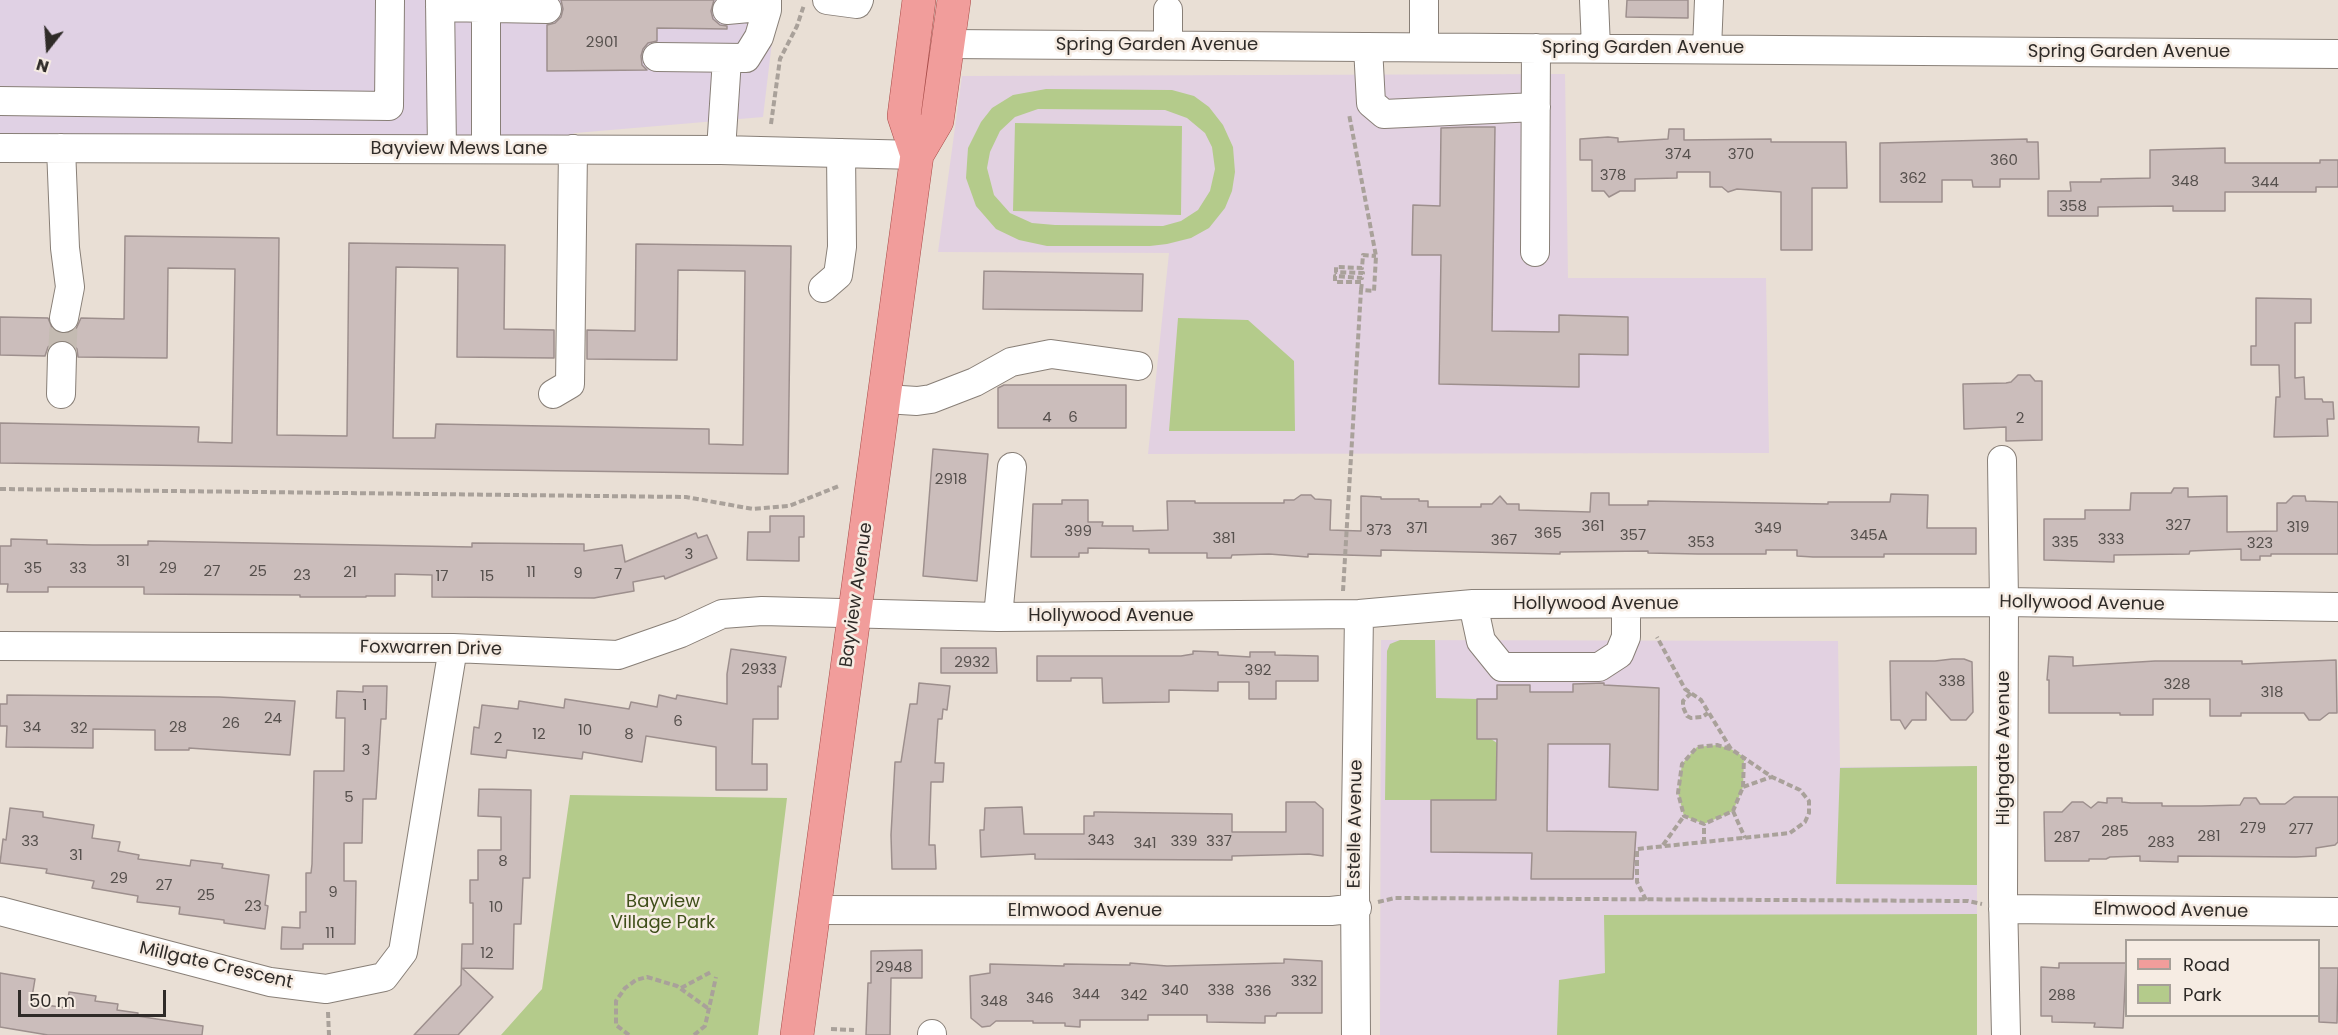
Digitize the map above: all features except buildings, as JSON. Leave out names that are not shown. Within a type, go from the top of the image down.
[{"type":"main road","name":"Bayview Avenue","points":[[917,155],[904,116],[919,0]]},
{"type":"main road","points":[[939,0],[936,31],[939,38],[948,44]]},
{"type":"main road","name":"Bayview Avenue","points":[[797,1035],[917,155],[938,121],[954,0]]},
{"type":"street","points":[[0,101],[389,106],[390,0]]},
{"type":"street","points":[[727,9],[749,8],[760,0]]},
{"type":"street","points":[[657,57],[746,58],[759,37],[767,10],[767,0]]},
{"type":"street","points":[[827,0],[857,4],[859,0]]},
{"type":"street","points":[[1424,0],[1424,47]]},
{"type":"street","points":[[1594,0],[1596,48]]},
{"type":"street","points":[[1707,49],[1709,0]]},
{"type":"street","points":[[442,149],[440,3],[486,8],[547,9]]},
{"type":"street","points":[[486,8],[486,149]]},
{"type":"street","points":[[1168,10],[1168,45]]},
{"type":"street","name":"Spring Garden Avenue","points":[[948,44],[2338,54]]},
{"type":"street","points":[[1368,47],[1371,103],[1384,114],[1536,107]]},
{"type":"street","points":[[1535,252],[1536,48]]},
{"type":"street","points":[[721,150],[727,59]]},
{"type":"street","name":"Bayview Mews Lane","points":[[0,148],[721,150],[917,155]]},
{"type":"street","points":[[61,148],[64,248],[70,287],[64,318]]},
{"type":"street","points":[[553,394],[570,384],[573,149]]},
{"type":"street","points":[[823,288],[837,276],[842,247],[841,153]]},
{"type":"street","points":[[885,399],[917,401],[931,399],[975,382],[1011,362],[1051,354],[1138,366]]},
{"type":"street","points":[[61,394],[62,356]]},
{"type":"street","name":"Highgate Avenue","points":[[2002,460],[2003,909],[2006,1035]]},
{"type":"street","points":[[998,617],[1012,467]]},
{"type":"street","name":"Hollywood Avenue","points":[[855,613],[998,617],[1473,604],[2004,602],[2338,607]]},
{"type":"street","points":[[1473,604],[1481,641],[1502,667],[1599,667],[1619,654],[1626,637],[1626,604]]},
{"type":"street","name":"Estelle Avenue","points":[[1349,607],[1357,908],[1356,1035]]},
{"type":"street","name":"Foxwarren Drive","points":[[0,646],[453,648],[618,655],[681,633],[722,614],[762,611],[855,613]]},
{"type":"street","name":"Millgate Crescent","points":[[0,911],[270,982],[326,989],[384,976],[403,952],[453,648]]},
{"type":"street","name":"Elmwood Avenue","points":[[814,910],[1331,911],[1357,908]]},
{"type":"street","name":"Elmwood Avenue","points":[[2003,909],[2338,912]]},
{"type":"path","points":[[771,124],[780,58],[797,26],[806,0]]},
{"type":"path","points":[[1348,104],[1352,138],[1376,256],[1374,291],[1361,290]]},
{"type":"path","points":[[1349,607],[1344,591],[1362,282],[1335,282],[1335,276],[1362,278],[1363,273],[1336,272],[1336,267],[1362,268],[1363,255],[1376,256]]},
{"type":"path","points":[[0,489],[686,497],[753,509],[789,506],[839,486]]},
{"type":"path","points":[[1656,637],[1685,689],[1701,700],[1731,749]]},
{"type":"path","points":[[1691,693],[1683,701],[1687,716],[1702,717],[1708,712]]},
{"type":"path","points":[[1646,900],[1637,882],[1636,849],[1790,833],[1805,822],[1809,813],[1809,801],[1800,790],[1772,777],[1731,749],[1717,745],[1698,747],[1682,764],[1678,793],[1684,816]]},
{"type":"path","points":[[1684,816],[1704,824],[1733,811],[1743,787],[1744,757]]},
{"type":"path","points":[[1743,787],[1772,777]]},
{"type":"path","points":[[1733,811],[1745,838]]},
{"type":"path","points":[[1662,845],[1684,816]]},
{"type":"path","points":[[1704,824],[1704,843]]},
{"type":"path","points":[[1357,908],[1395,898],[1968,901],[2003,909]]},
{"type":"path","points":[[681,988],[711,972]]},
{"type":"path","points":[[629,1035],[618,1028],[616,1022],[617,998],[628,985],[636,980],[648,977],[681,988],[709,1009]]},
{"type":"path","points":[[694,1035],[705,1026],[716,977]]},
{"type":"path","points":[[831,1029],[854,1030]]},
{"type":"shaded area","points":[[0,0],[777,0],[763,117],[575,133],[548,146],[0,143]]},
{"type":"shaded area","points":[[1565,74],[1568,278],[1766,278],[1769,453],[1148,454],[1169,253],[938,252],[962,76]]},
{"type":"shaded area","points":[[1381,640],[1838,641],[1840,767],[1977,766],[1977,1035],[1380,1035]]},
{"type":"green space","points":[[1046,89],[1172,90],[1194,96],[1209,107],[1223,125],[1233,147],[1235,172],[1232,191],[1225,208],[1209,228],[1191,238],[1150,246],[1047,246],[1019,240],[996,229],[976,206],[966,178],[968,148],[981,122],[992,108],[1013,95]],"holes":[[[1038,109],[1165,110],[1187,118],[1205,133],[1212,147],[1215,169],[1210,191],[1198,210],[1181,221],[1163,226],[1032,223],[1010,213],[994,195],[987,168],[990,152],[1000,131],[1015,117]]]},
{"type":"green space","points":[[1015,123],[1182,126],[1181,215],[1013,211]]},
{"type":"green space","points":[[1178,318],[1248,320],[1294,361],[1295,431],[1169,431]]},
{"type":"green space","points":[[1400,640],[1435,640],[1436,698],[1477,699],[1477,739],[1491,739],[1497,743],[1496,800],[1385,800],[1387,651],[1390,644]]},
{"type":"green space","points":[[1717,745],[1731,749],[1744,757],[1743,787],[1733,811],[1704,824],[1684,816],[1678,793],[1682,764],[1697,747]]},
{"type":"green space","points":[[1977,766],[1977,885],[1836,884],[1840,768]]},
{"type":"green space","name":"Bayview Village Park","points":[[570,795],[787,798],[758,1035],[501,1035],[542,989]]},
{"type":"green space","points":[[1977,914],[1977,1035],[1557,1035],[1559,980],[1605,973],[1604,915]]},
{"type":"tunnel","points":[[62,356],[64,318]]}]
